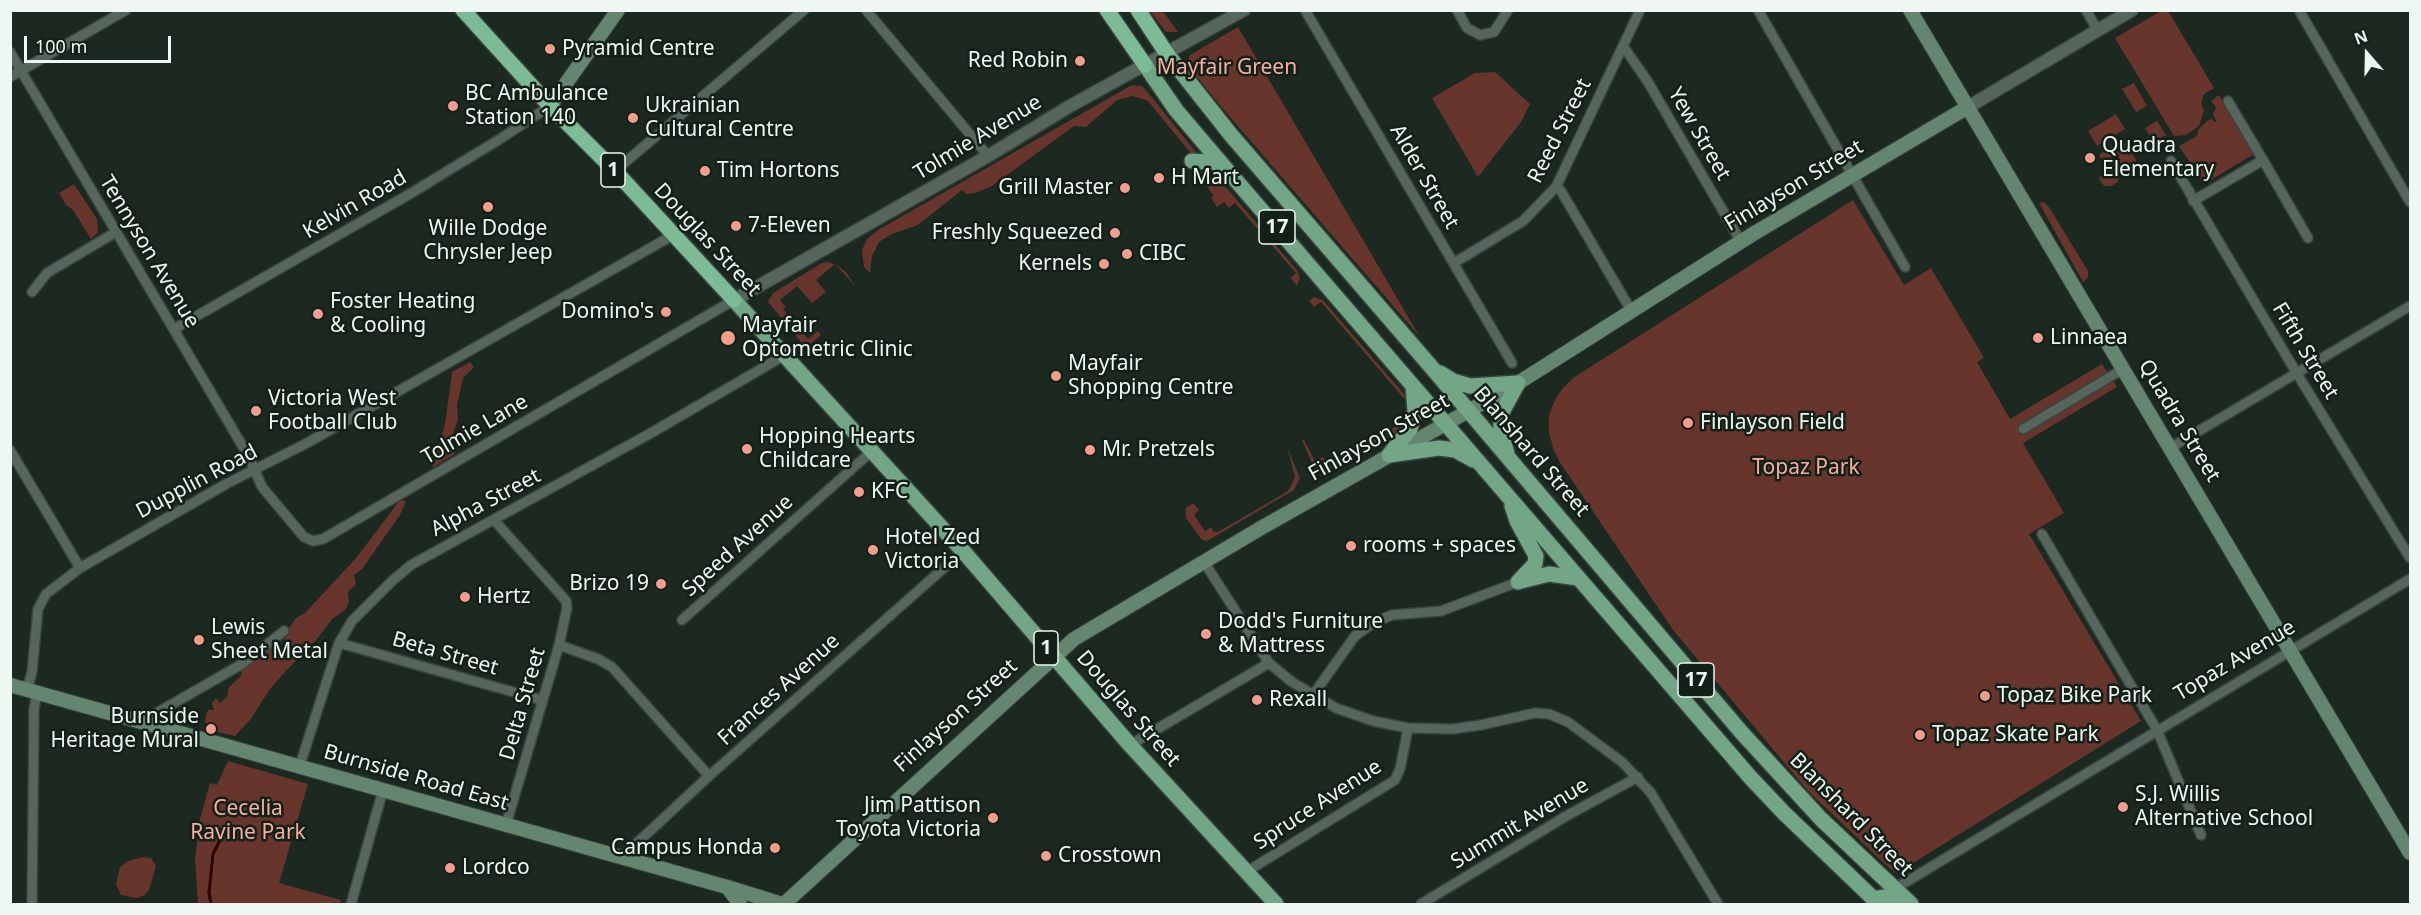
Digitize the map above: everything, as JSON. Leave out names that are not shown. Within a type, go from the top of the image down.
[{"type":"highway","name":"Douglas Street","points":[[463,10],[550,106],[675,234],[734,300]]},
{"type":"highway","name":"Blanshard Street","points":[[1107,10],[1146,65]]},
{"type":"highway","name":"Blanshard Street","points":[[1138,10],[1167,54]]},
{"type":"main road","points":[[550,106],[618,10]]},
{"type":"main road","name":"Quadra Street","points":[[1910,10],[2410,853]]},
{"type":"main road","name":"Blanshard Street","points":[[1167,54],[1231,135],[1778,774],[1821,819],[1911,904]]},
{"type":"main road","name":"Blanshard Street","points":[[1146,65],[1176,110],[1750,777],[1872,903]]},
{"type":"main road","name":"Finlayson Street","points":[[783,904],[1074,639],[1389,455],[1518,383],[1741,242],[1968,107]]},
{"type":"main road","points":[[1192,161],[1221,163]]},
{"type":"main road","name":"Douglas Street","points":[[734,300],[963,551],[1130,745],[1276,904]]},
{"type":"main road","points":[[1433,369],[1453,381],[1470,386],[1518,383]]},
{"type":"main road","points":[[1510,459],[1501,434],[1501,414],[1518,383]]},
{"type":"main road","points":[[1389,455],[1410,429],[1415,411],[1413,386]]},
{"type":"main road","points":[[1389,455],[1430,448],[1446,448],[1465,455],[1482,466]]},
{"type":"main road","points":[[1509,498],[1517,521],[1536,556],[1535,564],[1518,582]]},
{"type":"main road","points":[[1518,582],[1549,574],[1578,578]]},
{"type":"main road","name":"Burnside Road East","points":[[10,685],[783,904]]},
{"type":"main road","points":[[727,887],[740,904]]},
{"type":"main road","points":[[1872,903],[1883,897],[1895,904]]},
{"type":"street","points":[[10,77],[126,10]]},
{"type":"street","points":[[615,171],[804,10]]},
{"type":"street","points":[[866,10],[988,156]]},
{"type":"street","name":"Tolmie Avenue","points":[[734,300],[988,156],[1061,111],[1244,10]]},
{"type":"street","name":"Alder Street","points":[[1305,10],[1512,363]]},
{"type":"street","points":[[1456,10],[1467,28],[1480,35],[1494,32],[1508,10]]},
{"type":"street","name":"Reed Street","points":[[1454,263],[1523,221],[1556,187],[1640,10]]},
{"type":"street","points":[[1758,10],[1905,267]]},
{"type":"street","points":[[2086,10],[2098,31]]},
{"type":"street","name":"Finlayson Street","points":[[1968,107],[2132,10]]},
{"type":"street","points":[[2299,10],[2410,202]]},
{"type":"street","name":"Yew Street","points":[[1623,46],[1648,82],[1741,242]]},
{"type":"street","name":"Tennyson Avenue","points":[[10,52],[255,470]]},
{"type":"street","points":[[2228,101],[2308,238]]},
{"type":"street","name":"Kelvin Road","points":[[174,329],[408,195],[500,140],[550,106]]},
{"type":"street","points":[[2193,201],[2263,160]]},
{"type":"street","name":"Fifth Street","points":[[2171,161],[2410,558]]},
{"type":"street","points":[[1556,187],[1561,191],[1632,312]]},
{"type":"street","points":[[32,292],[47,273],[116,232]]},
{"type":"street","name":"Dupplin Road","points":[[32,904],[34,709],[32,672],[38,609],[46,594],[106,551],[317,438],[675,234]]},
{"type":"street","name":"Tolmie Lane","points":[[255,470],[266,492],[304,537],[313,541],[323,539],[734,300]]},
{"type":"street","points":[[2170,448],[2410,306]]},
{"type":"street","name":"Alpha Street","points":[[299,768],[339,643],[352,621],[392,581],[411,565],[651,433],[785,355]]},
{"type":"street","points":[[2023,429],[2123,369]]},
{"type":"street","points":[[10,450],[80,568]]},
{"type":"street","name":"Speed Avenue","points":[[682,620],[872,451]]},
{"type":"street","name":"Delta Street","points":[[494,520],[561,594],[567,608],[559,645],[506,825]]},
{"type":"street","points":[[2043,534],[2157,730],[2201,835]]},
{"type":"street","name":"Frances Avenue","points":[[621,857],[963,551]]},
{"type":"street","points":[[1204,562],[1269,663],[1292,682],[1336,708],[1374,721],[1408,728],[1452,729],[1535,713],[1549,714],[1568,722],[1601,745],[1638,777],[1659,803],[1718,904]]},
{"type":"street","name":"Topaz Avenue","points":[[1896,888],[2410,579]]},
{"type":"street","points":[[1313,694],[1355,636],[1373,623],[1392,615],[1441,611],[1518,582]]},
{"type":"street","points":[[141,722],[242,664],[284,631]]},
{"type":"street","name":"Beta Street","points":[[339,643],[542,700]]},
{"type":"street","points":[[559,645],[598,659],[612,667],[709,776]]},
{"type":"street","points":[[1130,745],[1269,663]]},
{"type":"street","name":"Spruce Avenue","points":[[1246,872],[1395,780],[1400,770],[1408,728]]},
{"type":"street","name":"Summit Avenue","points":[[1421,904],[1568,815],[1638,777]]},
{"type":"street","points":[[351,904],[383,790]]},
{"type":"green space","points":[[1150,11],[1163,11],[1178,32],[1166,32]]},
{"type":"green space","points":[[2161,11],[2168,11],[2214,88],[2204,94],[2201,103],[2204,111],[2199,126],[2186,135],[2174,136],[2115,38]]},
{"type":"green space","name":"Mayfair Green","points":[[1238,27],[1420,337],[1190,68],[1188,61],[1190,55]]},
{"type":"green space","points":[[1495,72],[1530,104],[1521,122],[1478,177],[1432,98],[1475,73]]},
{"type":"green space","points":[[2134,83],[2147,106],[2136,112],[2122,89]]},
{"type":"green space","points":[[1132,85],[1142,86],[1145,89],[1200,157],[1193,156],[1148,101],[1133,96],[1117,100],[1086,127],[1074,126],[992,186],[976,193],[966,194],[962,190],[918,225],[892,234],[879,242],[872,256],[870,273],[864,267],[862,250],[867,239],[878,230]]},
{"type":"green space","points":[[2219,95],[2254,154],[2204,184],[2179,146],[2197,136],[2198,130],[2207,121],[2211,119],[2217,123],[2213,114],[2216,107],[2211,101]]},
{"type":"green space","points":[[2116,114],[2125,129],[2097,146],[2088,131]]},
{"type":"green space","points":[[2157,121],[2166,135],[2154,142],[2145,128]]},
{"type":"green space","points":[[2123,139],[2136,160],[2135,163],[2119,172],[2118,182],[2111,186],[2104,186],[2099,179],[2108,169],[2099,155]]},
{"type":"green space","points":[[1204,171],[1217,177],[1297,270],[1300,278],[1297,286],[1291,278],[1296,273],[1235,203],[1229,208],[1224,202],[1217,207],[1211,198],[1214,196],[1196,173]]},
{"type":"green space","points":[[74,184],[97,219],[98,232],[91,239],[59,193]]},
{"type":"green space","name":"Topaz Park","points":[[1853,200],[1904,285],[1931,268],[1984,358],[1977,362],[2010,419],[2102,364],[2117,387],[2023,443],[2064,513],[2029,534],[2141,721],[1896,872],[1890,869],[1808,791],[1673,630],[1559,461],[1549,432],[1549,416],[1554,402],[1573,378]]},
{"type":"green space","points":[[2044,202],[2088,271],[2088,277],[2083,282],[2039,203]]},
{"type":"green space","points":[[827,262],[835,264],[816,280],[826,292],[812,303],[797,286],[780,300],[786,307],[783,309],[808,339],[818,331],[821,335],[806,348],[768,302],[773,293]]},
{"type":"green space","points":[[835,264],[846,272],[855,286]]},
{"type":"green space","points":[[1314,297],[1323,300],[1404,394],[1406,401],[1321,302],[1314,307],[1309,301]]},
{"type":"green space","points":[[470,362],[474,367],[463,378],[457,405],[458,419],[450,443],[455,454],[432,468],[445,424],[452,372]]},
{"type":"green space","points":[[1405,421],[1406,426],[1400,431],[1324,474],[1315,470],[1302,440],[1315,461],[1323,457],[1329,466]]},
{"type":"green space","points":[[1287,447],[1300,478],[1294,490],[1207,541],[1202,540],[1186,518],[1186,508],[1193,503],[1199,510],[1194,515],[1205,531],[1211,527],[1214,532],[1218,532],[1288,491],[1295,477]]},
{"type":"green space","points":[[400,500],[406,501],[400,515],[362,569],[354,575],[356,584],[348,592],[349,602],[345,610],[332,619],[317,639],[270,689],[250,720],[235,736],[213,731],[205,722],[208,710],[214,710],[212,703],[216,698],[220,703],[227,697],[229,687],[241,676],[242,669],[250,665],[271,645],[276,645],[279,653],[289,647],[285,634],[296,618],[305,613],[356,558]]},
{"type":"green space","name":"Cecelia Ravine Park","points":[[228,761],[308,784],[279,883],[341,900],[340,904],[198,904],[195,859],[200,819],[210,783],[217,785]]},
{"type":"green space","points":[[143,857],[151,858],[156,866],[149,890],[145,895],[137,898],[121,895],[116,884],[120,867],[128,861]]},
{"type":"waterway","points":[[211,904],[209,893],[213,854],[220,840]]},
{"type":"place","name":"Pyramid Centre","points":[[550,49]]},
{"type":"place","name":"Red Robin","points":[[1080,61]]},
{"type":"place","name":"BC Ambulance Station 140","points":[[453,106]]},
{"type":"place","name":"Ukrainian Cultural Centre","points":[[633,118]]},
{"type":"place","name":"Quadra Elementary","points":[[2090,158]]},
{"type":"place","name":"Tim Hortons","points":[[705,171]]},
{"type":"place","name":"H Mart","points":[[1159,178]]},
{"type":"place","name":"Grill Master","points":[[1125,188]]},
{"type":"place","name":"Wille Dodge Chrysler Jeep","points":[[488,207]]},
{"type":"place","name":"7-Eleven","points":[[736,226]]},
{"type":"place","name":"Freshly Squeezed","points":[[1115,233]]},
{"type":"place","name":"CIBC","points":[[1127,254]]},
{"type":"place","name":"Kernels","points":[[1104,264]]},
{"type":"place","name":"Domino's","points":[[666,312]]},
{"type":"place","name":"Foster Heating & Cooling","points":[[318,314]]},
{"type":"place","name":"Mayfair Optometric Clinic","points":[[728,338]]},
{"type":"place","name":"Linnaea","points":[[2038,338]]},
{"type":"place","name":"Mayfair Shopping Centre","points":[[1056,376]]},
{"type":"place","name":"Victoria West Football Club","points":[[256,411]]},
{"type":"place","name":"Finlayson Field","points":[[1688,423]]},
{"type":"place","name":"Hopping Hearts Childcare","points":[[747,449]]},
{"type":"place","name":"Mr. Pretzels","points":[[1090,450]]},
{"type":"place","name":"KFC","points":[[859,492]]},
{"type":"place","name":"rooms + spaces","points":[[1351,546]]},
{"type":"place","name":"Hotel Zed Victoria","points":[[873,550]]},
{"type":"place","name":"Brizo 19","points":[[661,584]]},
{"type":"place","name":"Hertz","points":[[465,597]]},
{"type":"place","name":"Dodd's Furniture & Mattress","points":[[1206,634]]},
{"type":"place","name":"Lewis Sheet Metal","points":[[199,640]]},
{"type":"place","name":"Topaz Bike Park","points":[[1985,696]]},
{"type":"place","name":"Rexall","points":[[1257,700]]},
{"type":"place","name":"Burnside Heritage Mural","points":[[211,729]]},
{"type":"place","name":"Topaz Skate Park","points":[[1920,735]]},
{"type":"place","name":"S.J. Willis Alternative School","points":[[2123,807]]},
{"type":"place","name":"Jim Pattison Toyota Victoria","points":[[993,818]]},
{"type":"place","name":"Campus Honda","points":[[775,848]]},
{"type":"place","name":"Crosstown","points":[[1046,856]]},
{"type":"place","name":"Lordco","points":[[450,868]]}]
